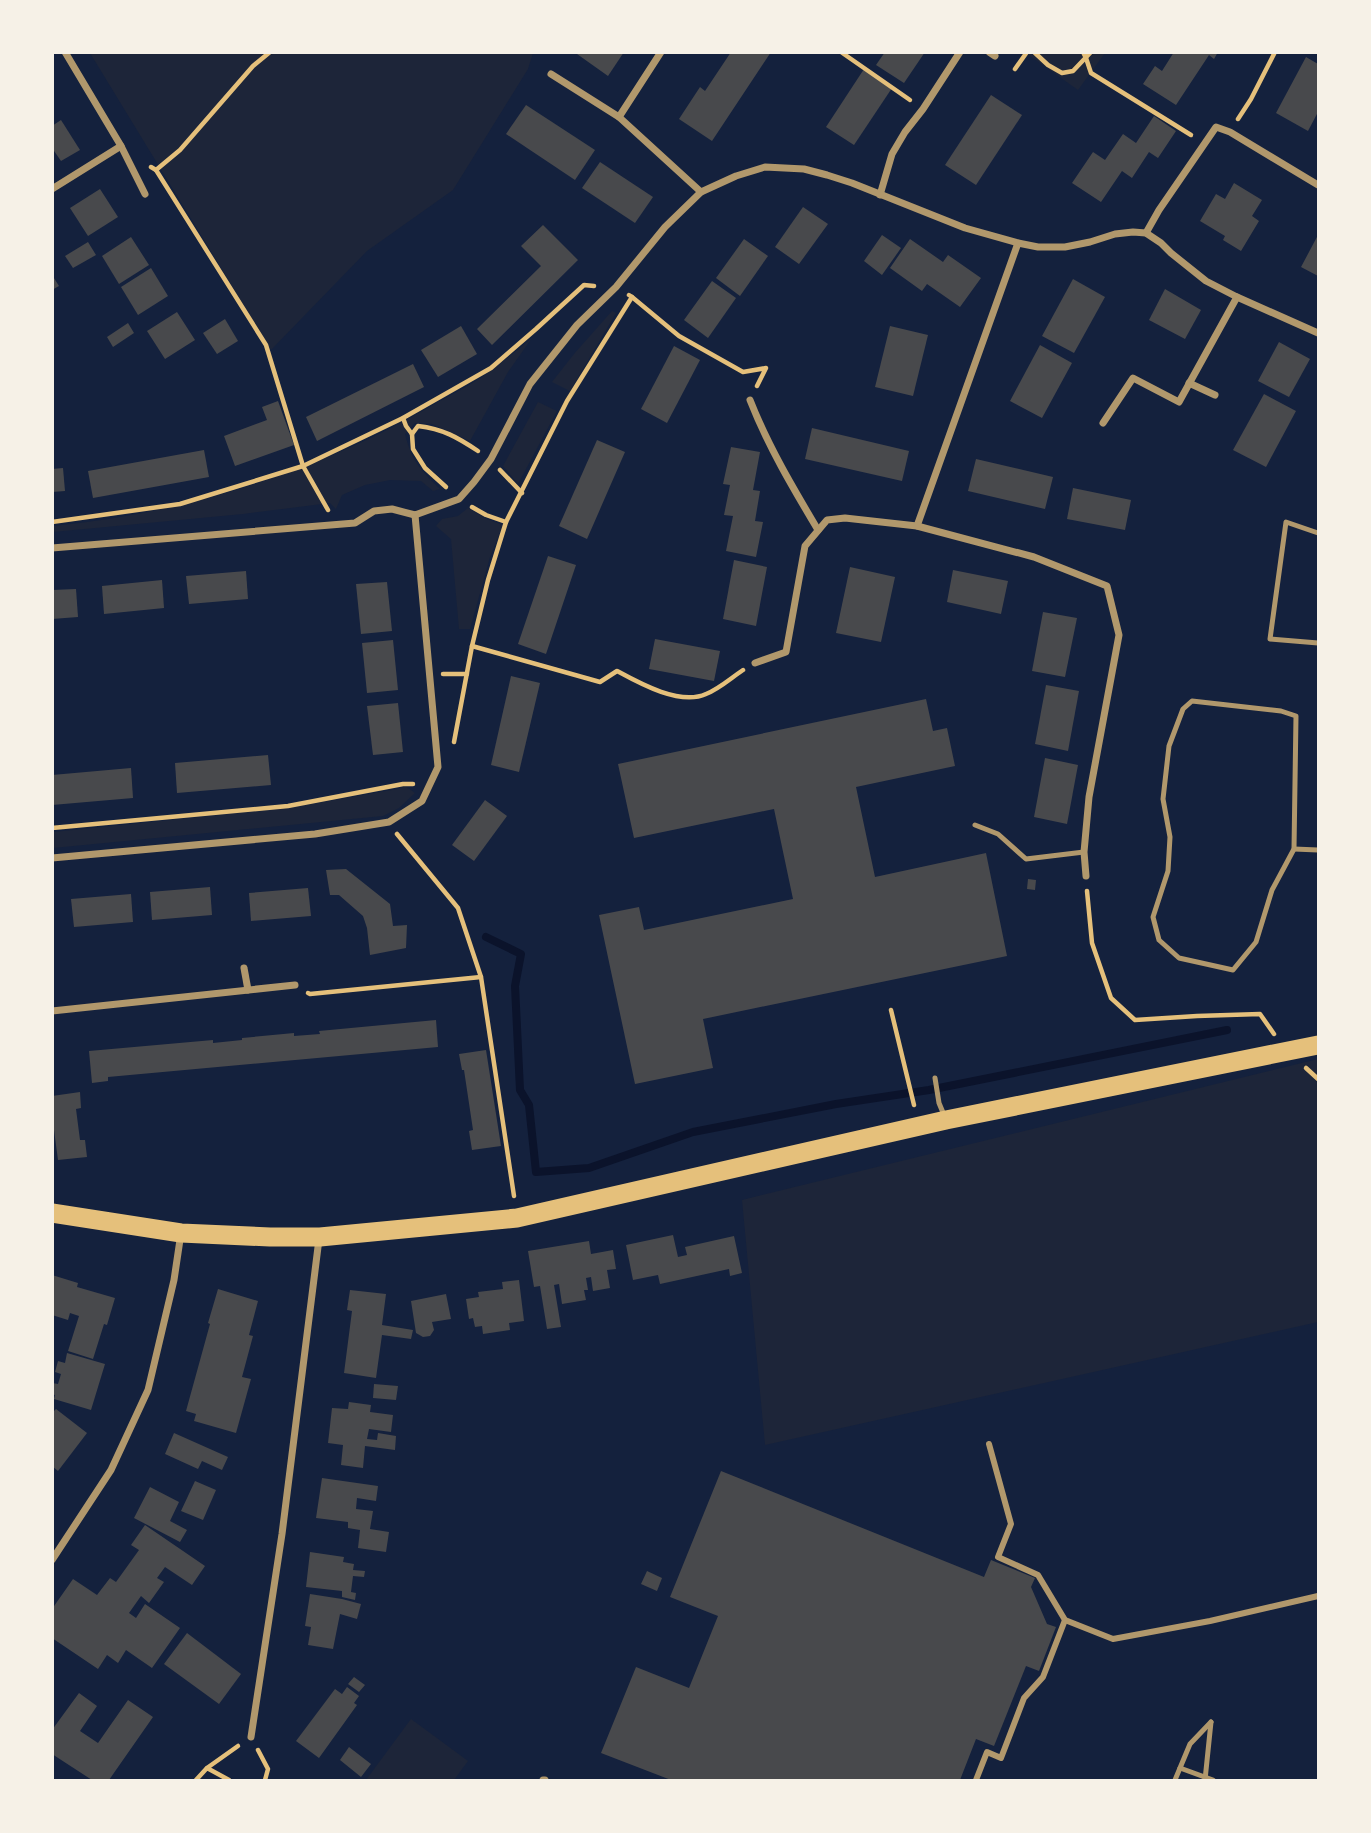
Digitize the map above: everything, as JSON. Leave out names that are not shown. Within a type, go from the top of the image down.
[{"type":"highway","points":[[52,1213],[181,1233],[320,1237],[517,1218],[943,1112],[1318,1045]]},
{"type":"street","points":[[65,52],[121,146],[145,194]]},
{"type":"street","points":[[619,117],[661,52]]},
{"type":"street","points":[[880,195],[892,154],[960,52]]},
{"type":"street","points":[[551,74],[619,117],[701,192]]},
{"type":"street","points":[[1146,233],[1216,127],[1230,132],[1318,185]]},
{"type":"street","points":[[52,189],[121,146]]},
{"type":"street","points":[[52,548],[355,523],[374,512],[392,509],[415,515],[458,499],[491,459],[530,384],[577,325],[616,287],[664,227],[701,192],[736,176],[765,167],[804,169],[852,183],[965,228],[1038,247],[1065,247],[1115,234],[1146,233],[1206,281],[1318,333]]},
{"type":"street","points":[[917,526],[1018,243]]},
{"type":"street","points":[[1103,423],[1133,378],[1179,402],[1237,297]]},
{"type":"street","points":[[1189,383],[1215,395]]},
{"type":"street","points":[[750,400],[787,478],[818,530]]},
{"type":"street","points":[[52,859],[315,834],[389,822],[422,801],[438,767],[415,515]]},
{"type":"street","points":[[755,663],[786,652],[804,546],[827,520],[845,518],[917,526],[1034,557],[1107,586],[1119,635],[1089,797],[1084,852],[1086,876]]},
{"type":"street","points":[[244,968],[248,990]]},
{"type":"street","points":[[52,1010],[295,985]]},
{"type":"street","points":[[52,1560],[111,1470],[148,1390],[174,1280],[181,1233]]},
{"type":"street","points":[[251,1737],[282,1534],[320,1237]]},
{"type":"street","points":[[989,1444],[1012,1524],[998,1557],[1038,1575],[1065,1620],[1113,1639],[1210,1621],[1318,1596]]},
{"type":"street","points":[[976,1780],[986,1752],[1001,1758],[1024,1698],[1043,1677],[1065,1620]]},
{"type":"lane","points":[[1318,533],[1286,522],[1270,639],[1318,643]]},
{"type":"lane","points":[[1192,701],[1281,711],[1296,716],[1294,849],[1272,890],[1256,942],[1233,970],[1180,958],[1159,940],[1153,917],[1168,871],[1170,837],[1163,799],[1169,746],[1183,709],[1192,701]]},
{"type":"lane","points":[[975,825],[998,834],[1026,859],[1084,852]]},
{"type":"lane","points":[[1294,849],[1318,850]]},
{"type":"lane","points":[[935,1078],[943,1112]]},
{"type":"lane","points":[[1175,1780],[1190,1744],[1211,1722],[1205,1779]]},
{"type":"lane","points":[[1180,1768],[1213,1780]]},
{"type":"path","points":[[156,170],[180,150],[253,66],[270,52]]},
{"type":"path","points":[[841,52],[923,108]]},
{"type":"path","points":[[1015,69],[1027,52]]},
{"type":"path","points":[[1034,52],[1062,74],[1073,71],[1085,55],[1091,52]]},
{"type":"path","points":[[1230,132],[1251,99],[1275,52]]},
{"type":"path","points":[[1085,55],[1091,72],[1204,143]]},
{"type":"path","points":[[121,146],[156,170],[265,345],[303,466],[328,508],[330,525]]},
{"type":"path","points":[[52,522],[180,504],[303,466],[403,418],[491,369],[584,285],[616,287],[679,336],[743,372],[766,368],[750,400]]},
{"type":"path","points":[[452,751],[472,646],[506,522],[567,401],[632,297]]},
{"type":"path","points":[[403,418],[405,426],[412,434],[413,449],[425,468],[458,499],[486,515],[506,522]]},
{"type":"path","points":[[412,434],[418,426],[436,428],[457,437],[491,459],[522,493]]},
{"type":"path","points":[[472,646],[600,682],[617,671],[650,688],[686,698],[705,695],[755,663]]},
{"type":"path","points":[[430,674],[467,674]]},
{"type":"path","points":[[52,828],[288,806],[403,784],[430,784]]},
{"type":"path","points":[[389,822],[458,908],[481,977],[517,1218]]},
{"type":"path","points":[[398,836],[408,829]]},
{"type":"path","points":[[1086,876],[1092,943],[1111,998],[1119,1006],[1136,1020],[1261,1014],[1285,1051]]},
{"type":"path","points":[[295,985],[310,994],[481,977]]},
{"type":"path","points":[[891,1010],[913,1104]]},
{"type":"path","points":[[197,1780],[207,1768],[251,1737],[268,1769],[265,1780]]},
{"type":"path","points":[[207,1768],[229,1780]]},
{"type":"shaded area","points":[[90,53],[533,53],[528,69],[453,190],[367,251],[271,350]]},
{"type":"shaded area","points":[[1026,53],[1105,53],[1078,90]]},
{"type":"shaded area","points":[[612,311],[616,313],[570,391],[552,382],[574,354]]},
{"type":"shaded area","points":[[532,338],[508,372],[470,441],[432,424],[415,423],[405,434],[418,464],[440,489],[433,491],[421,481],[390,480],[365,485],[342,495],[336,509],[330,503],[53,532],[53,526],[150,511],[246,487],[338,453],[468,386]]},
{"type":"shaded area","points":[[538,402],[557,411],[518,484],[503,466]]},
{"type":"shaded area","points":[[468,508],[503,525],[490,557],[470,629],[459,629],[451,539],[436,526],[442,519],[458,516]]},
{"type":"shaded area","points":[[405,786],[415,793],[399,808],[383,816],[53,848],[53,832],[289,808]]},
{"type":"shaded area","points":[[1318,1059],[1318,1322],[765,1445],[742,1200]]},
{"type":"shaded area","points":[[411,1719],[468,1761],[454,1780],[366,1780]]},
{"type":"building","points":[[624,52],[608,76],[577,54]]},
{"type":"building","points":[[731,52],[771,52],[712,141],[679,119],[700,87],[705,91]]},
{"type":"building","points":[[885,52],[925,52],[904,83],[876,65]]},
{"type":"building","points":[[1174,52],[1218,52],[1214,59],[1209,55],[1176,105],[1143,84],[1155,66],[1162,71]]},
{"type":"building","points":[[1306,57],[1318,64],[1318,112],[1308,131],[1276,113]]},
{"type":"building","points":[[864,69],[892,88],[854,145],[826,127]]},
{"type":"building","points":[[991,95],[1022,115],[976,185],[945,165]]},
{"type":"building","points":[[526,105],[595,150],[575,180],[506,134]]},
{"type":"building","points":[[1154,116],[1176,131],[1158,158],[1149,152],[1132,178],[1122,171],[1101,202],[1072,183],[1093,152],[1105,160],[1123,134],[1136,143]]},
{"type":"building","points":[[61,120],[80,150],[61,161],[52,148],[52,126]]},
{"type":"building","points":[[600,162],[653,197],[635,223],[582,188]]},
{"type":"building","points":[[1234,183],[1262,200],[1252,216],[1259,221],[1241,251],[1223,240],[1225,236],[1200,221],[1216,194],[1225,199]]},
{"type":"building","points":[[100,189],[118,217],[88,236],[70,208]]},
{"type":"building","points":[[803,207],[828,224],[799,264],[775,247]]},
{"type":"building","points":[[543,225],[578,260],[492,345],[477,329],[541,266],[521,246]]},
{"type":"building","points":[[882,235],[901,248],[882,275],[864,261]]},
{"type":"building","points":[[1318,235],[1318,276],[1301,267]]},
{"type":"building","points":[[131,237],[149,265],[119,284],[102,256]]},
{"type":"building","points":[[744,239],[768,256],[740,296],[716,278]]},
{"type":"building","points":[[910,239],[943,262],[948,255],[981,278],[960,307],[927,284],[922,291],[890,268]]},
{"type":"building","points":[[88,242],[96,255],[73,268],[65,256]]},
{"type":"building","points":[[151,268],[168,296],[138,315],[121,287]]},
{"type":"building","points":[[52,275],[59,286],[52,290]]},
{"type":"building","points":[[1073,279],[1105,297],[1074,353],[1042,336]]},
{"type":"building","points":[[712,281],[736,298],[708,338],[684,320]]},
{"type":"building","points":[[1165,289],[1201,310],[1185,339],[1149,320]]},
{"type":"building","points":[[177,312],[195,340],[165,359],[147,331]]},
{"type":"building","points":[[225,319],[238,341],[217,354],[203,333]]},
{"type":"building","points":[[128,323],[134,333],[113,347],[107,337]]},
{"type":"building","points":[[461,326],[477,354],[438,377],[421,350]]},
{"type":"building","points":[[890,326],[928,335],[913,396],[875,387]]},
{"type":"building","points":[[1279,342],[1310,359],[1289,397],[1258,381]]},
{"type":"building","points":[[1040,345],[1072,363],[1042,418],[1010,401]]},
{"type":"building","points":[[674,346],[700,360],[667,423],[641,409]]},
{"type":"building","points":[[413,364],[424,387],[317,441],[306,417]]},
{"type":"building","points":[[1264,394],[1296,411],[1266,467],[1233,450]]},
{"type":"building","points":[[278,401],[294,445],[235,466],[224,436],[267,420],[262,407]]},
{"type":"building","points":[[812,428],[909,451],[902,481],[805,459]]},
{"type":"building","points":[[597,440],[625,452],[587,539],[559,526]]},
{"type":"building","points":[[731,447],[760,452],[753,490],[760,491],[755,521],[763,522],[756,557],[726,551],[733,516],[724,515],[730,485],[723,484]]},
{"type":"building","points":[[204,450],[209,477],[93,498],[88,471]]},
{"type":"building","points":[[976,459],[1053,477],[1045,509],[968,491]]},
{"type":"building","points":[[63,468],[65,491],[52,492],[52,469]]},
{"type":"building","points":[[1073,488],[1131,500],[1125,530],[1067,519]]},
{"type":"building","points":[[548,556],[576,565],[546,654],[518,644]]},
{"type":"building","points":[[734,560],[767,567],[756,626],[723,619]]},
{"type":"building","points":[[850,567],[895,577],[881,642],[836,633]]},
{"type":"building","points":[[953,570],[1008,581],[1001,614],[947,602]]},
{"type":"building","points":[[246,571],[248,599],[189,604],[186,576]]},
{"type":"building","points":[[162,580],[164,608],[104,614],[102,586]]},
{"type":"building","points":[[387,582],[392,631],[361,634],[356,584]]},
{"type":"building","points":[[76,589],[78,617],[52,619],[52,590]]},
{"type":"building","points":[[1043,612],[1077,618],[1065,677],[1032,671]]},
{"type":"building","points":[[655,639],[720,651],[714,681],[649,669]]},
{"type":"building","points":[[393,640],[398,690],[367,693],[362,643]]},
{"type":"building","points":[[511,676],[540,683],[519,772],[491,765]]},
{"type":"building","points":[[1046,685],[1079,691],[1068,751],[1035,744]]},
{"type":"building","points":[[926,699],[933,731],[947,728],[955,766],[856,787],[875,877],[986,853],[1007,956],[703,1019],[713,1068],[635,1084],[599,915],[639,907],[644,930],[793,899],[774,809],[634,838],[618,764]]},
{"type":"building","points":[[398,703],[403,752],[373,755],[367,706]]},
{"type":"building","points":[[268,755],[271,785],[177,793],[175,763]]},
{"type":"building","points":[[1045,758],[1078,765],[1067,824],[1034,817]]},
{"type":"building","points":[[131,768],[133,798],[52,805],[52,775]]},
{"type":"building","points":[[485,800],[507,816],[474,861],[452,845]]},
{"type":"building","points":[[346,869],[390,904],[393,926],[407,925],[406,948],[370,955],[363,916],[339,895],[330,895],[326,870]]},
{"type":"building","points":[[1028,879],[1036,880],[1035,890],[1027,889]]},
{"type":"building","points":[[210,887],[212,915],[152,920],[150,892]]},
{"type":"building","points":[[308,888],[311,916],[251,921],[249,893]]},
{"type":"building","points":[[131,894],[133,922],[74,927],[71,899]]},
{"type":"building","points":[[436,1020],[438,1047],[108,1077],[108,1081],[92,1083],[89,1051],[213,1040],[213,1043],[294,1033],[294,1036],[320,1034],[319,1031]]},
{"type":"building","points":[[486,1050],[501,1146],[472,1150],[469,1131],[473,1130],[459,1054]]},
{"type":"building","points":[[80,1092],[81,1108],[76,1109],[80,1140],[85,1140],[87,1157],[58,1160],[52,1096]]},
{"type":"building","points":[[673,1235],[678,1257],[687,1255],[685,1247],[734,1236],[742,1273],[730,1276],[729,1269],[660,1284],[658,1275],[633,1280],[626,1245]]},
{"type":"building","points":[[589,1241],[591,1254],[613,1250],[616,1269],[607,1270],[610,1288],[593,1291],[591,1277],[586,1278],[586,1300],[562,1304],[559,1284],[554,1285],[561,1327],[547,1329],[540,1286],[534,1287],[528,1251]]},
{"type":"building","points":[[52,1275],[78,1283],[77,1287],[115,1298],[93,1359],[68,1351],[79,1316],[70,1313],[68,1320],[52,1315]]},
{"type":"building","points":[[519,1280],[524,1321],[509,1323],[510,1330],[483,1334],[482,1326],[475,1327],[473,1318],[469,1319],[466,1299],[479,1297],[478,1292],[503,1289],[502,1282]]},
{"type":"building","points":[[218,1289],[258,1301],[249,1335],[253,1336],[242,1377],[251,1379],[236,1433],[194,1421],[196,1414],[186,1411]]},
{"type":"building","points":[[350,1290],[386,1294],[382,1325],[413,1330],[411,1339],[382,1335],[376,1378],[344,1373],[352,1311],[347,1310]]},
{"type":"building","points":[[446,1294],[451,1319],[432,1322],[434,1330],[430,1336],[423,1337],[416,1333],[411,1301]]},
{"type":"building","points":[[67,1353],[105,1364],[91,1410],[54,1399],[52,1383],[58,1384],[61,1374],[55,1372],[58,1361],[65,1363]]},
{"type":"building","points":[[374,1384],[398,1386],[396,1400],[373,1398]]},
{"type":"building","points":[[349,1402],[371,1405],[370,1412],[393,1415],[391,1432],[369,1429],[367,1439],[377,1440],[378,1433],[396,1436],[395,1450],[365,1446],[363,1468],[341,1465],[343,1445],[328,1443],[332,1408],[348,1409]]},
{"type":"building","points":[[56,1409],[87,1433],[58,1471],[52,1466],[52,1413]]},
{"type":"building","points":[[174,1433],[228,1457],[222,1470],[202,1461],[198,1469],[165,1454]]},
{"type":"building","points":[[721,1471],[984,1577],[991,1560],[1035,1578],[1031,1587],[1047,1624],[1056,1627],[1039,1671],[1026,1666],[994,1746],[976,1739],[960,1780],[671,1780],[601,1753],[636,1667],[689,1688],[718,1616],[670,1597]]},
{"type":"building","points":[[322,1478],[378,1486],[376,1501],[357,1498],[356,1509],[373,1511],[370,1529],[389,1532],[386,1552],[358,1548],[360,1530],[348,1528],[348,1522],[316,1518]]},
{"type":"building","points":[[195,1481],[216,1490],[203,1520],[181,1511]]},
{"type":"building","points":[[150,1487],[179,1502],[170,1521],[187,1530],[180,1542],[134,1518]]},
{"type":"building","points":[[145,1525],[205,1566],[192,1585],[165,1567],[157,1578],[164,1582],[149,1603],[141,1596],[129,1613],[136,1618],[145,1604],[180,1628],[152,1668],[126,1650],[118,1663],[107,1655],[98,1669],[52,1638],[52,1609],[73,1579],[97,1595],[110,1578],[116,1582],[139,1550],[131,1545]]},
{"type":"building","points":[[310,1552],[344,1557],[343,1562],[354,1564],[353,1570],[365,1571],[364,1577],[353,1576],[351,1592],[356,1593],[355,1600],[342,1597],[342,1591],[306,1587]]},
{"type":"building","points":[[647,1571],[662,1578],[657,1591],[641,1584]]},
{"type":"building","points":[[310,1594],[361,1604],[357,1619],[340,1614],[333,1649],[308,1645],[311,1627],[305,1626]]},
{"type":"building","points":[[187,1633],[241,1674],[219,1704],[164,1664]]},
{"type":"building","points":[[354,1677],[365,1685],[359,1692],[348,1684]]},
{"type":"building","points":[[347,1687],[359,1696],[354,1703],[357,1705],[319,1758],[296,1741],[335,1689],[342,1694]]},
{"type":"building","points":[[79,1693],[97,1706],[80,1731],[98,1743],[128,1700],[153,1717],[109,1780],[92,1780],[52,1754],[52,1730]]},
{"type":"building","points":[[349,1747],[371,1764],[361,1777],[340,1760]]},
{"type":"waterway","points":[[486,937],[521,954],[515,986],[520,1090],[529,1105],[536,1172],[589,1168],[693,1132],[836,1104],[929,1090],[1227,1030]]}]
